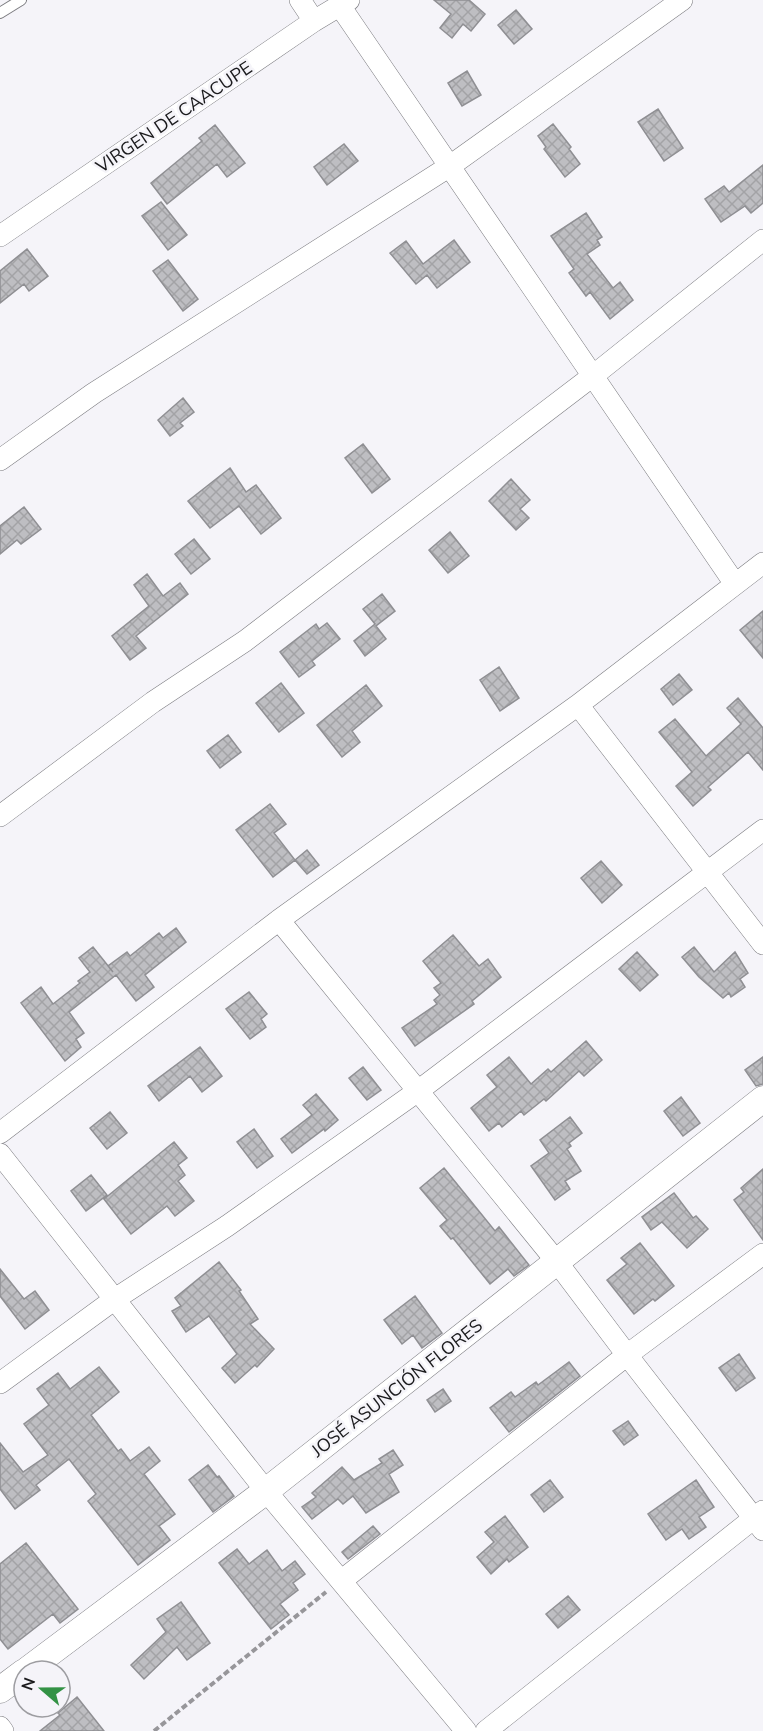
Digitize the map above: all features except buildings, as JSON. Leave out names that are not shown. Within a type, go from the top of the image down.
[{"type":"street","points":[[300,0],[314,21]]},
{"type":"street","points":[[0,460],[94,393],[450,166],[682,0]]},
{"type":"street","points":[[344,3],[450,166],[735,584]]},
{"type":"street","name":"VIRGEN DE CAACUPE","points":[[0,236],[314,21],[344,3]]},
{"type":"street","points":[[0,816],[153,702],[245,641],[594,375],[763,240]]},
{"type":"street","points":[[0,1133],[279,920],[578,705],[763,563]]},
{"type":"street","points":[[578,705],[763,944]]},
{"type":"street","points":[[0,1383],[115,1299],[227,1226],[418,1091],[763,830]]},
{"type":"street","points":[[279,920],[557,1262],[627,1355],[760,1520],[499,1727]]},
{"type":"street","name":"JOSÉ ASUNCIÓN FLORES","points":[[42,1659],[266,1491],[763,1099]]},
{"type":"street","points":[[0,1154],[266,1491],[466,1731]]},
{"type":"street","points":[[341,1581],[627,1355],[763,1254]]},
{"type":"street","points":[[0,1727],[3,1731]]},
{"type":"lane","points":[[0,13],[21,0]]},
{"type":"path","points":[[154,1731],[341,1581]]}]
